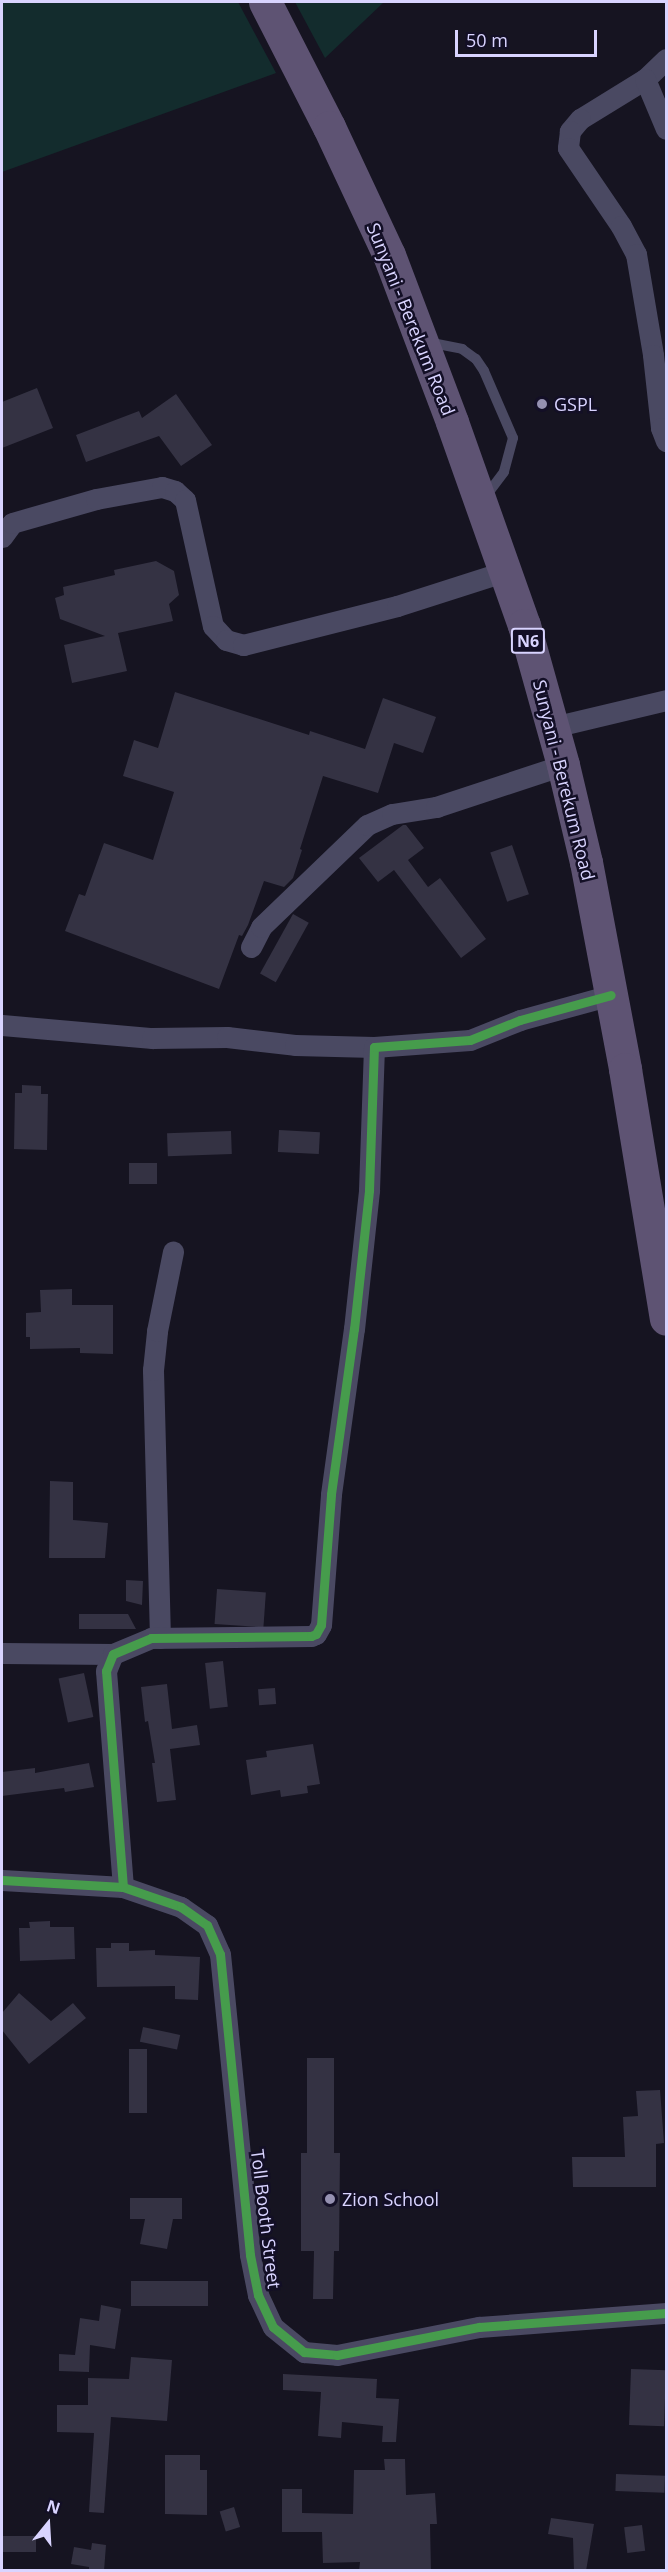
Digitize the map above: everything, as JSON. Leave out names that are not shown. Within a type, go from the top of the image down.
[{"type":"main road","name":"Sunyani - Berekum Road","points":[[265,2],[329,127],[388,255],[506,571],[553,727],[586,862],[666,1319]]},
{"type":"street","points":[[666,59],[645,79],[580,119],[570,131],[568,148],[621,226],[636,254],[653,355],[661,428],[666,441]]},
{"type":"street","points":[[645,79],[666,129]]},
{"type":"street","points":[[2,537],[12,523],[96,499],[162,487],[175,491],[185,500],[213,626],[226,640],[243,645],[397,606],[506,571]]},
{"type":"street","points":[[553,727],[666,700]]},
{"type":"street","points":[[251,947],[261,927],[367,825],[392,814],[436,807],[563,765]]},
{"type":"street","points":[[2,1025],[152,1038],[227,1037],[295,1045],[374,1047],[470,1040],[520,1020],[611,995]]},
{"type":"street","points":[[2,1653],[113,1654],[151,1638],[310,1636],[316,1634],[321,1625],[331,1494],[354,1329],[369,1190],[374,1047]]},
{"type":"street","points":[[160,1638],[153,1370],[157,1331],[173,1252]]},
{"type":"street","points":[[113,1654],[106,1671],[123,1887]]},
{"type":"street","name":"Toll Booth Street","points":[[2,1880],[123,1887],[181,1907],[207,1925],[220,1954],[250,2255],[258,2295],[273,2328],[304,2352],[337,2355],[479,2327],[666,2313]]},
{"type":"lane","points":[[421,341],[462,349],[476,359],[484,371],[513,438],[504,472],[481,502]]},
{"type":"green space","points":[[2,2],[238,2],[276,73],[2,172]]},
{"type":"green space","points":[[295,2],[384,2],[325,58]]},
{"type":"building","points":[[37,388],[53,428],[2,448],[2,402]]},
{"type":"building","points":[[176,394],[212,445],[181,466],[159,436],[86,462],[76,435],[139,411],[142,418]]},
{"type":"building","points":[[156,561],[174,571],[179,595],[169,604],[173,621],[118,633],[127,671],[72,683],[64,645],[105,636],[60,619],[55,598],[64,595],[63,587],[115,575],[114,570]]},
{"type":"building","points":[[175,692],[309,735],[310,731],[365,749],[383,698],[436,717],[423,753],[394,743],[378,793],[323,776],[293,878],[284,887],[264,881],[248,925],[242,936],[239,935],[219,989],[65,931],[79,894],[85,896],[104,843],[153,860],[174,792],[123,776],[134,740],[158,748]]},
{"type":"building","points":[[406,825],[424,848],[408,860],[428,887],[440,878],[486,939],[461,958],[394,870],[378,882],[359,858]]},
{"type":"building","points":[[512,845],[529,894],[507,902],[490,852]]},
{"type":"building","points":[[293,914],[309,923],[276,982],[260,973]]},
{"type":"building","points":[[22,1085],[41,1086],[41,1094],[48,1094],[47,1150],[14,1149],[15,1093],[22,1093]]},
{"type":"building","points":[[279,1130],[320,1132],[319,1154],[278,1152]]},
{"type":"building","points":[[231,1131],[232,1154],[168,1156],[167,1133]]},
{"type":"building","points":[[129,1163],[157,1163],[157,1184],[129,1184]]},
{"type":"building","points":[[72,1289],[72,1305],[113,1305],[113,1354],[80,1353],[80,1348],[30,1349],[30,1337],[26,1337],[26,1313],[41,1312],[40,1290]]},
{"type":"building","points":[[50,1481],[73,1482],[73,1520],[108,1523],[105,1558],[49,1558]]},
{"type":"building","points":[[126,1580],[143,1581],[142,1605],[126,1601]]},
{"type":"building","points":[[217,1589],[266,1592],[263,1627],[215,1624]]},
{"type":"building","points":[[79,1614],[128,1614],[136,1629],[79,1629]]},
{"type":"building","points":[[223,1661],[228,1707],[210,1709],[205,1663]]},
{"type":"building","points":[[84,1673],[93,1717],[68,1722],[59,1678]]},
{"type":"building","points":[[167,1684],[172,1729],[197,1725],[200,1745],[170,1749],[176,1800],[157,1802],[152,1763],[155,1763],[148,1721],[145,1722],[141,1687]]},
{"type":"building","points":[[275,1688],[276,1704],[259,1705],[258,1689]]},
{"type":"building","points":[[313,1744],[320,1784],[307,1786],[308,1793],[281,1797],[280,1790],[251,1795],[246,1760],[267,1757],[266,1751]]},
{"type":"building","points":[[89,1763],[94,1787],[65,1792],[64,1788],[2,1796],[2,1772],[35,1768],[35,1773]]},
{"type":"building","points":[[50,1921],[50,1927],[74,1927],[75,1959],[20,1961],[19,1928],[30,1928],[29,1922]]},
{"type":"building","points":[[111,1943],[129,1943],[129,1951],[155,1950],[155,1955],[200,1957],[198,2000],[175,1999],[175,1986],[97,1987],[96,1948],[111,1948]]},
{"type":"building","points":[[19,1993],[51,2021],[73,2003],[86,2018],[29,2064],[2,2030],[2,2013]]},
{"type":"building","points":[[143,2027],[180,2035],[177,2050],[140,2042]]},
{"type":"building","points":[[129,2049],[147,2049],[147,2113],[129,2113]]},
{"type":"building","points":[[307,2058],[334,2058],[334,2153],[340,2153],[339,2251],[334,2251],[333,2299],[313,2299],[314,2251],[301,2251],[301,2153],[307,2153]]},
{"type":"building","points":[[660,2090],[664,2143],[656,2144],[656,2187],[573,2187],[572,2157],[625,2157],[623,2117],[638,2116],[636,2091]]},
{"type":"building","points":[[130,2198],[182,2198],[182,2219],[173,2219],[167,2249],[140,2244],[145,2219],[130,2219]]},
{"type":"building","points":[[131,2281],[208,2281],[208,2306],[131,2306]]},
{"type":"building","points":[[101,2305],[121,2309],[115,2349],[90,2345],[89,2372],[59,2371],[59,2354],[75,2355],[80,2318],[99,2321]]},
{"type":"building","points":[[131,2357],[172,2360],[167,2421],[111,2417],[104,2513],[89,2512],[94,2433],[57,2432],[57,2405],[88,2405],[88,2378],[129,2379]]},
{"type":"building","points":[[631,2369],[666,2370],[664,2426],[629,2425]]},
{"type":"building","points":[[283,2374],[377,2379],[376,2398],[399,2399],[396,2442],[382,2442],[383,2426],[342,2422],[341,2438],[318,2436],[321,2392],[283,2390]]},
{"type":"building","points":[[165,2455],[200,2455],[200,2470],[207,2470],[207,2515],[165,2514]]},
{"type":"building","points":[[384,2459],[405,2459],[406,2495],[435,2493],[437,2524],[430,2524],[431,2571],[359,2571],[360,2562],[323,2563],[322,2532],[282,2532],[282,2489],[302,2489],[302,2513],[353,2514],[354,2470],[385,2470]]},
{"type":"building","points":[[616,2474],[665,2476],[664,2493],[615,2491]]},
{"type":"building","points":[[234,2507],[240,2527],[226,2531],[220,2511]]},
{"type":"building","points":[[551,2518],[594,2524],[586,2571],[574,2571],[573,2538],[548,2534]]},
{"type":"building","points":[[642,2525],[645,2551],[627,2553],[624,2527]]},
{"type":"building","points":[[2,2536],[36,2536],[36,2552],[2,2552]]},
{"type":"building","points":[[92,2543],[106,2545],[104,2571],[89,2571],[89,2567],[71,2564],[74,2547],[91,2550]]},
{"type":"cycle path","points":[[123,1887],[106,1671],[113,1654],[151,1638],[311,1636],[316,1634],[321,1625],[331,1494],[354,1329],[369,1190],[374,1047],[470,1040],[520,1020],[611,995]]},
{"type":"cycle path","points":[[2,1880],[123,1887],[181,1907],[207,1925],[220,1954],[250,2255],[258,2295],[273,2327],[304,2352],[337,2355],[479,2327],[666,2313]]},
{"type":"place","name":"GSPL","points":[[542,404]]},
{"type":"place","name":"Zion School","points":[[330,2199]]}]
